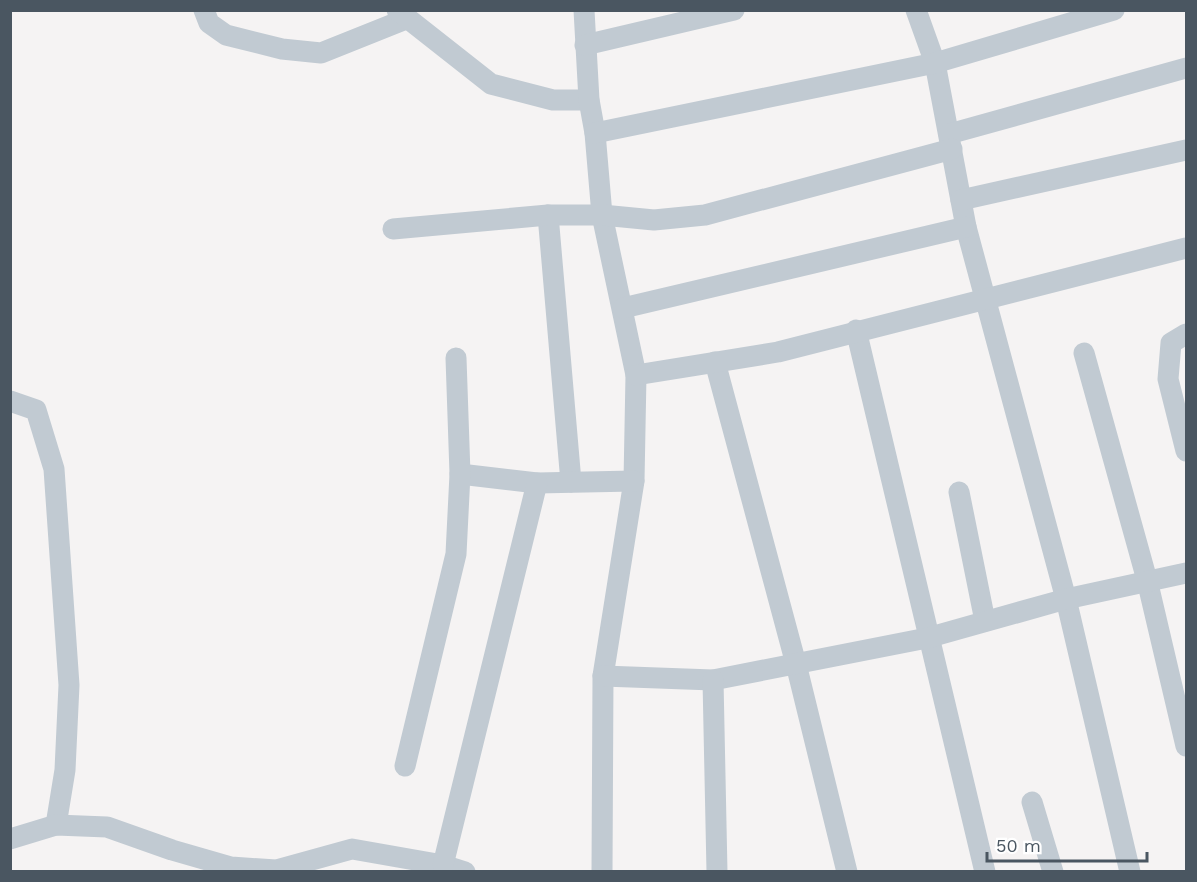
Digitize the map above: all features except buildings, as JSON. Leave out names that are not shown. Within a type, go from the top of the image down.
[{"type":"street","points":[[204,10],[210,23],[226,35],[282,50],[321,53],[401,15],[491,84],[553,100],[589,100]]},
{"type":"street","points":[[584,10],[589,100],[595,133],[602,214],[636,375],[634,481],[603,676],[602,872]]},
{"type":"street","points":[[585,45],[734,10]]},
{"type":"street","points":[[916,10],[935,63],[966,227],[1066,599],[1130,872]]},
{"type":"street","points":[[595,133],[935,63],[1114,10]]},
{"type":"street","points":[[393,229],[548,215],[602,214],[654,220],[705,215],[1186,68]]},
{"type":"street","points":[[961,200],[1186,150]]},
{"type":"street","points":[[548,215],[571,482]]},
{"type":"street","points":[[623,308],[966,227]]},
{"type":"street","points":[[636,375],[778,352],[856,330],[1186,248]]},
{"type":"street","points":[[856,330],[927,638],[985,872]]},
{"type":"street","points":[[1186,334],[1171,343],[1168,379],[1186,451]]},
{"type":"street","points":[[1084,353],[1147,580],[1186,746]]},
{"type":"street","points":[[405,765],[456,554],[460,474],[456,358]]},
{"type":"street","points":[[715,362],[796,664],[847,872]]},
{"type":"street","points":[[10,401],[36,410],[54,469],[69,685],[65,770],[56,825]]},
{"type":"street","points":[[460,474],[537,483],[634,481]]},
{"type":"street","points":[[444,865],[537,483]]},
{"type":"street","points":[[959,492],[986,621]]},
{"type":"street","points":[[603,676],[713,680],[927,638],[1066,599],[1186,573]]},
{"type":"street","points":[[713,680],[717,872]]},
{"type":"street","points":[[1032,802],[1053,872]]},
{"type":"street","points":[[10,838],[56,825],[107,827],[172,850],[231,867],[276,870],[352,849],[444,865],[465,872]]}]
